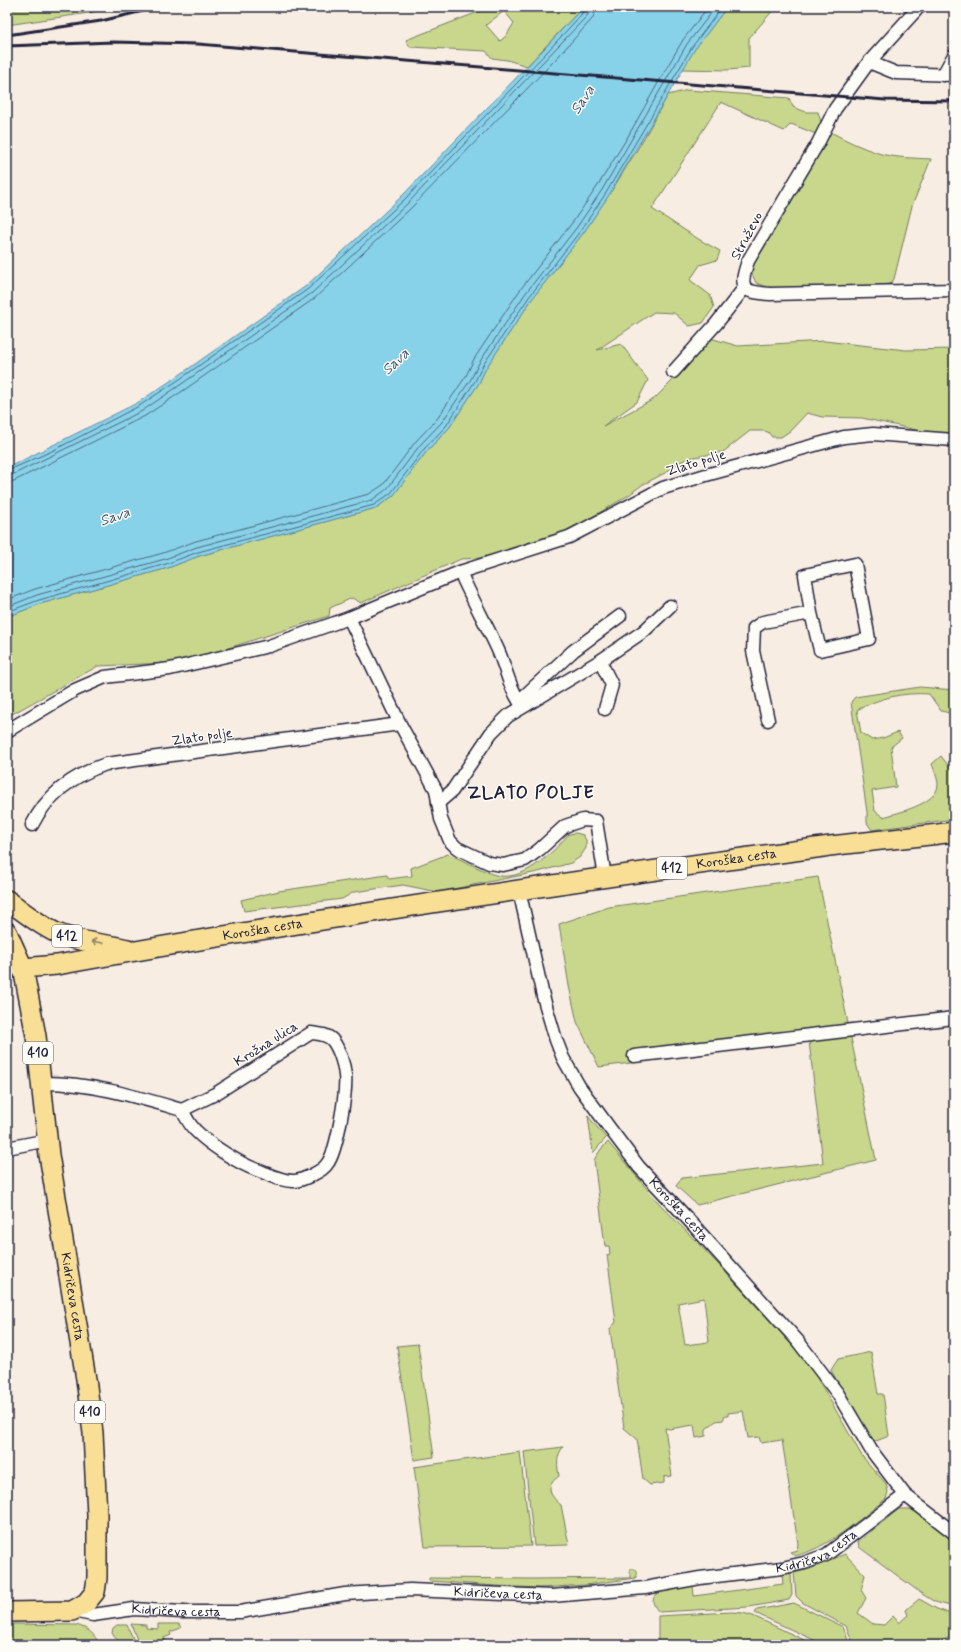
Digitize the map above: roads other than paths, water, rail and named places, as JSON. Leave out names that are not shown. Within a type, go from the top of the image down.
[{"type":"main road","name":"Koroška cesta","points":[[15,968],[57,965],[278,927],[605,877],[826,847],[954,832]]},
{"type":"main road","name":"412","points":[[7,900],[36,922],[58,933],[78,940],[136,951]]},
{"type":"main road","name":"Kidričeva cesta","points":[[7,932],[15,968],[36,1036],[48,1140],[86,1378],[93,1434],[97,1515],[97,1578],[94,1592],[86,1603],[72,1611],[7,1612]]},
{"type":"street","name":"Struževo","points":[[744,287],[742,278],[748,261],[818,143],[835,109],[868,62],[919,7]]},
{"type":"street","points":[[868,62],[896,73],[948,75],[954,55]]},
{"type":"street","points":[[673,372],[716,324],[744,287],[758,293],[770,294],[954,290]]},
{"type":"street","name":"Zlato polje","points":[[7,731],[75,690],[105,677],[170,669],[269,646],[349,618],[460,572],[569,537],[663,488],[837,439],[873,434],[954,440]]},
{"type":"street","points":[[855,564],[869,639],[820,650],[811,613],[805,574],[855,564]]},
{"type":"street","points":[[460,572],[478,613],[498,650],[521,703]]},
{"type":"street","points":[[521,703],[550,692],[600,660],[644,631],[670,606]]},
{"type":"street","points":[[768,720],[753,651],[754,628],[763,622],[811,613]]},
{"type":"street","points":[[438,803],[452,791],[491,733],[521,703],[534,686],[574,651],[620,616]]},
{"type":"street","points":[[349,618],[400,724],[436,790],[441,819],[450,841],[457,848],[489,863],[503,865],[525,860],[540,849],[564,826],[583,820],[596,821],[605,877]]},
{"type":"street","points":[[600,660],[612,685],[605,709]]},
{"type":"street","name":"Zlato polje","points":[[32,825],[38,813],[54,794],[73,779],[88,770],[106,764],[400,724]]},
{"type":"street","name":"Koroška cesta","points":[[519,890],[543,996],[556,1040],[563,1058],[579,1086],[639,1167],[797,1340],[838,1394],[870,1450],[905,1495],[954,1533]]},
{"type":"street","points":[[634,1056],[954,1018]]},
{"type":"street","name":"Krožna ulica","points":[[311,1033],[321,1034],[332,1039],[338,1051],[345,1076],[341,1119],[335,1144],[327,1165],[309,1176],[294,1181],[248,1166],[224,1152],[195,1130],[182,1110],[215,1094],[311,1033]]},
{"type":"street","points":[[41,1083],[62,1082],[95,1088],[182,1110]]},
{"type":"street","points":[[7,1148],[48,1140]]},
{"type":"street","name":"Kidričeva cesta","points":[[72,1611],[93,1615],[134,1609],[182,1612],[240,1612],[345,1594],[410,1590],[552,1596],[645,1588],[700,1578],[782,1568],[804,1563],[826,1555],[905,1495]]},
{"type":"water","name":"Sava","points":[[583,7],[727,7],[695,49],[609,195],[584,232],[532,299],[486,368],[479,383],[449,428],[427,451],[393,496],[376,508],[199,556],[168,568],[40,604],[7,617],[7,468],[137,403],[306,286],[401,197]]},
{"type":"railway","points":[[7,35],[101,21],[160,7]]},
{"type":"railway","points":[[7,46],[113,42],[198,44],[885,100],[954,101]]},
{"type":"district","name":"ZLATO POLJE","points":[[531,793]]}]
